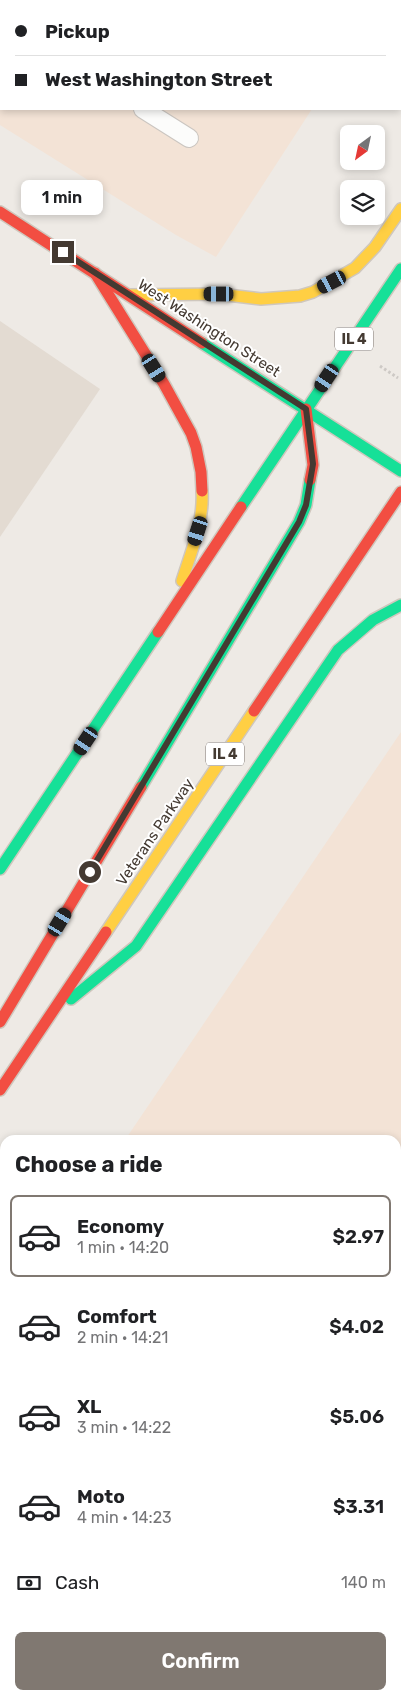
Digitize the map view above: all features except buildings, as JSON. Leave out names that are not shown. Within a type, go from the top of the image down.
[{"type":"main road","points":[[129,295],[219,294],[261,299],[300,296],[313,292],[355,268],[375,247],[401,209]]},
{"type":"main road","name":"West Washington Street","points":[[0,212],[401,470]]},
{"type":"main road","name":"IL 4","points":[[0,869],[401,269]]},
{"type":"main road","points":[[95,272],[164,384],[191,432],[196,447],[201,472],[202,504],[198,531],[172,614]]},
{"type":"main road","points":[[0,1022],[299,522],[306,505],[313,464],[306,409]]},
{"type":"main road","name":"Veterans Parkway","points":[[0,1090],[401,492]]},
{"type":"main road","points":[[48,1017],[136,946],[338,650],[373,620],[401,605]]},
{"type":"lane","points":[[146,110],[189,138]]},
{"type":"path","points":[[380,366],[398,378]]},
{"type":"shaded area","points":[[0,110],[311,110],[216,257],[176,235],[0,125]]},
{"type":"shaded area","points":[[0,321],[100,389],[0,537]]},
{"type":"shaded area","points":[[401,732],[401,1135],[128,1135]]},
{"type":"traffic: fast","points":[[241,507],[401,269]]},
{"type":"traffic: fast","points":[[202,343],[401,471]]},
{"type":"traffic: fast","points":[[141,787],[299,522],[306,505],[310,480]]},
{"type":"traffic: fast","points":[[71,999],[136,946],[338,650],[373,620],[401,605]]},
{"type":"traffic: fast","points":[[0,869],[158,632]]},
{"type":"traffic: slow","points":[[129,295],[219,294],[261,299],[300,296],[313,292],[355,268],[375,247],[401,209]]},
{"type":"traffic: slow","points":[[182,581],[199,525],[202,491]]},
{"type":"traffic: slow","points":[[106,932],[254,711]]},
{"type":"traffic: jam","points":[[0,212],[202,343]]},
{"type":"traffic: jam","points":[[95,273],[164,384],[191,433],[201,472],[202,491]]},
{"type":"traffic: jam","points":[[306,409],[313,465],[310,480]]},
{"type":"traffic: jam","points":[[254,711],[401,492]]},
{"type":"traffic: jam","points":[[158,632],[241,507]]},
{"type":"traffic: jam","points":[[0,1022],[141,787]]},
{"type":"traffic: jam","points":[[0,1090],[106,932]]},
{"type":"route","points":[[63,252],[306,409],[313,464],[306,505],[299,522],[90,872]]}]
